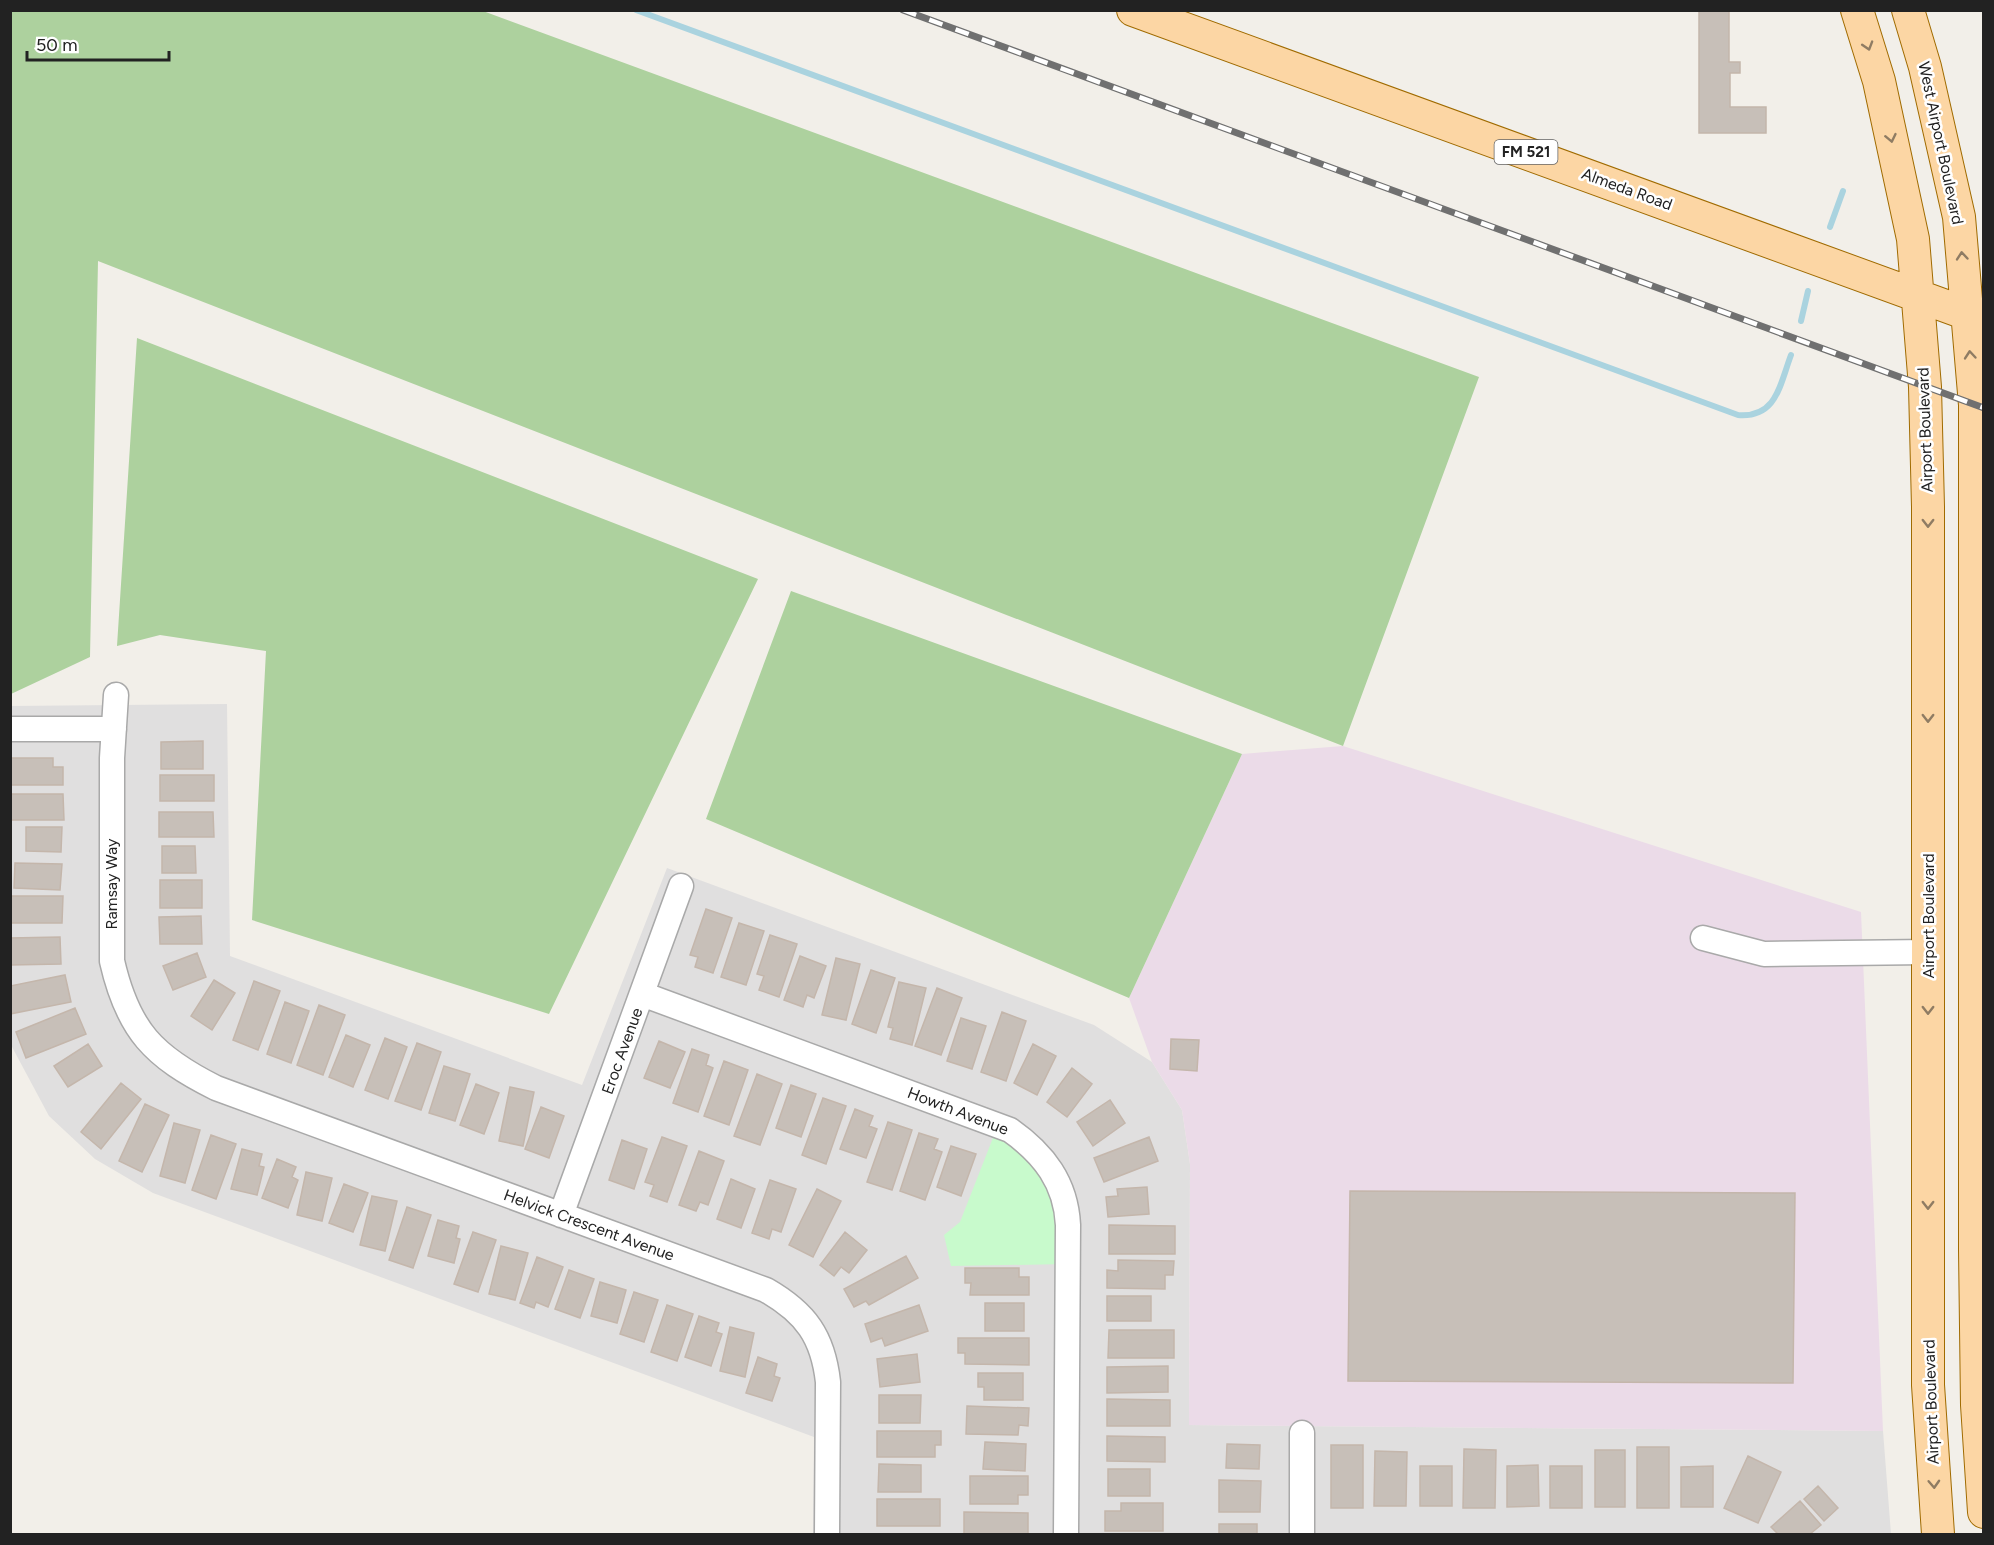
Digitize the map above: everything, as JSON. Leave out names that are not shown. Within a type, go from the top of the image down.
[{"type":"main road","name":"Almeda Road","points":[[1133,10],[1975,317]]},
{"type":"main road","points":[[1857,10],[1879,81],[1913,239],[1917,297]]},
{"type":"main road","name":"West Airport Boulevard","points":[[1908,10],[1925,67],[1959,217],[1975,317]]},
{"type":"main road","name":"Airport Boulevard","points":[[1917,297],[1925,387],[1928,507],[1928,1385],[1938,1534]]},
{"type":"main road","points":[[1975,317],[1977,471],[1975,1250],[1977,1405],[1983,1512]]},
{"type":"main road","points":[[1928,952],[1977,950]]},
{"type":"main road","points":[[1928,1250],[1975,1250]]},
{"type":"street","name":"Ramsay Way","points":[[116,695],[112,961],[119,992],[129,1014],[145,1039],[164,1058]]},
{"type":"street","points":[[10,729],[114,729]]},
{"type":"street","name":"Eroc Avenue","points":[[561,1215],[681,886]]},
{"type":"street","points":[[1703,938],[1764,954],[1928,952]]},
{"type":"street","name":"Howth Avenue","points":[[642,994],[1010,1130],[1025,1141],[1048,1165],[1063,1193],[1068,1225],[1066,1534]]},
{"type":"street","name":"Helvick Crescent Avenue","points":[[164,1058],[216,1088],[766,1290],[787,1302],[804,1319],[822,1350],[828,1382],[827,1534]]},
{"type":"street","points":[[1302,1433],[1302,1534]]},
{"type":"shaded area","points":[[227,704],[230,956],[582,1085],[667,868],[1094,1025],[1152,1062],[1182,1110],[1190,1164],[1189,1425],[1883,1431],[1891,1534],[813,1534],[814,1437],[153,1193],[95,1159],[49,1116],[11,1045],[10,706]]},
{"type":"shaded area","points":[[1343,746],[1861,912],[1883,1431],[1189,1425],[1190,1164],[1182,1110],[1152,1062],[1129,998],[1242,754]]},
{"type":"green space","points":[[10,11],[483,11],[1479,377],[1343,746],[98,261],[90,657],[11,694]]},
{"type":"green space","points":[[137,338],[758,579],[549,1014],[252,920],[266,651],[160,635],[117,646]]},
{"type":"green space","points":[[791,591],[1242,754],[1129,998],[706,819]]},
{"type":"green space","points":[[998,1125],[1048,1165],[1068,1264],[951,1266],[944,1235],[960,1222]]},
{"type":"building","points":[[1699,10],[1729,10],[1729,62],[1740,62],[1740,73],[1730,73],[1730,107],[1766,107],[1766,133],[1699,133]]},
{"type":"building","points":[[203,741],[203,769],[161,769],[161,742]]},
{"type":"building","points":[[10,758],[53,758],[53,767],[63,767],[63,785],[10,785]]},
{"type":"building","points":[[160,775],[214,775],[214,801],[160,801]]},
{"type":"building","points":[[10,794],[63,794],[64,820],[10,820]]},
{"type":"building","points":[[159,812],[213,812],[214,837],[159,837]]},
{"type":"building","points":[[26,827],[62,827],[61,852],[26,851]]},
{"type":"building","points":[[162,846],[195,846],[196,873],[162,873]]},
{"type":"building","points":[[15,863],[62,864],[60,890],[14,888]]},
{"type":"building","points":[[160,880],[202,880],[202,908],[160,908]]},
{"type":"building","points":[[10,896],[63,896],[62,923],[10,923]]},
{"type":"building","points":[[706,909],[732,918],[713,973],[695,967],[698,957],[690,955]]},
{"type":"building","points":[[201,916],[202,944],[160,944],[159,917]]},
{"type":"building","points":[[739,923],[764,931],[746,985],[721,977]]},
{"type":"building","points":[[770,935],[797,944],[779,997],[759,990],[764,976],[757,974]]},
{"type":"building","points":[[60,937],[61,964],[10,965],[10,938]]},
{"type":"building","points":[[197,953],[206,977],[173,990],[163,966]]},
{"type":"building","points":[[800,956],[826,966],[814,998],[807,995],[803,1007],[784,1000]]},
{"type":"building","points":[[836,958],[860,964],[846,1020],[822,1015]]},
{"type":"building","points":[[871,970],[895,978],[876,1033],[852,1024]]},
{"type":"building","points":[[65,975],[71,1002],[10,1014],[10,986]]},
{"type":"building","points":[[214,980],[235,993],[212,1030],[191,1016]]},
{"type":"building","points":[[254,981],[280,991],[258,1050],[233,1040]]},
{"type":"building","points":[[899,982],[926,988],[912,1045],[890,1039],[893,1028],[888,1027]]},
{"type":"building","points":[[937,988],[962,998],[941,1055],[915,1046]]},
{"type":"building","points":[[285,1002],[309,1011],[291,1063],[267,1054]]},
{"type":"building","points":[[319,1005],[345,1015],[323,1075],[297,1065]]},
{"type":"building","points":[[75,1008],[86,1034],[26,1058],[16,1032]]},
{"type":"building","points":[[1002,1012],[1026,1021],[1006,1081],[981,1072]]},
{"type":"building","points":[[961,1018],[986,1026],[972,1069],[947,1061]]},
{"type":"building","points":[[346,1035],[370,1045],[353,1087],[329,1077]]},
{"type":"building","points":[[385,1038],[407,1047],[388,1099],[365,1090]]},
{"type":"building","points":[[1171,1039],[1199,1040],[1197,1071],[1170,1069]]},
{"type":"building","points":[[659,1041],[685,1052],[670,1088],[644,1078]]},
{"type":"building","points":[[417,1043],[441,1052],[421,1110],[395,1101]]},
{"type":"building","points":[[88,1044],[102,1066],[68,1087],[54,1066]]},
{"type":"building","points":[[1033,1044],[1056,1056],[1037,1095],[1014,1083]]},
{"type":"building","points":[[692,1049],[709,1055],[706,1065],[713,1068],[698,1112],[673,1103]]},
{"type":"building","points":[[724,1061],[748,1070],[729,1125],[704,1116]]},
{"type":"building","points":[[444,1066],[470,1074],[455,1121],[429,1113]]},
{"type":"building","points":[[1072,1068],[1092,1084],[1067,1117],[1047,1102]]},
{"type":"building","points":[[757,1074],[782,1084],[760,1145],[734,1136]]},
{"type":"building","points":[[121,1083],[141,1099],[101,1149],[81,1132]]},
{"type":"building","points":[[476,1084],[499,1093],[484,1134],[460,1125]]},
{"type":"building","points":[[791,1085],[816,1094],[801,1137],[776,1128]]},
{"type":"building","points":[[510,1087],[534,1092],[523,1146],[499,1141]]},
{"type":"building","points":[[823,1098],[846,1106],[826,1164],[802,1155]]},
{"type":"building","points":[[1110,1100],[1125,1123],[1093,1146],[1077,1122]]},
{"type":"building","points":[[145,1104],[169,1115],[142,1172],[119,1161]]},
{"type":"building","points":[[541,1107],[564,1116],[549,1158],[525,1149]]},
{"type":"building","points":[[855,1109],[873,1116],[869,1126],[877,1129],[866,1158],[840,1149]]},
{"type":"building","points":[[888,1122],[912,1130],[892,1190],[867,1182]]},
{"type":"building","points":[[174,1123],[200,1130],[185,1183],[160,1176]]},
{"type":"building","points":[[919,1133],[938,1139],[934,1149],[942,1152],[925,1200],[900,1191]]},
{"type":"building","points":[[211,1135],[236,1144],[216,1199],[192,1190]]},
{"type":"building","points":[[662,1137],[687,1146],[667,1202],[650,1196],[654,1185],[645,1182]]},
{"type":"building","points":[[1149,1137],[1158,1161],[1104,1182],[1094,1158]]},
{"type":"building","points":[[622,1140],[647,1149],[634,1189],[609,1180]]},
{"type":"building","points":[[951,1146],[976,1154],[961,1196],[937,1187]]},
{"type":"building","points":[[242,1149],[262,1154],[259,1166],[264,1167],[257,1195],[231,1189]]},
{"type":"building","points":[[699,1151],[724,1161],[708,1205],[700,1202],[696,1211],[679,1205]]},
{"type":"building","points":[[277,1159],[296,1167],[292,1177],[298,1180],[288,1208],[262,1198]]},
{"type":"building","points":[[306,1172],[332,1178],[322,1221],[297,1215]]},
{"type":"building","points":[[731,1179],[755,1189],[741,1228],[717,1219]]},
{"type":"building","points":[[770,1180],[796,1189],[781,1232],[772,1229],[769,1239],[752,1233]]},
{"type":"building","points":[[344,1184],[368,1193],[353,1232],[329,1223]]},
{"type":"building","points":[[1147,1187],[1149,1214],[1108,1217],[1106,1197],[1118,1196],[1117,1189]]},
{"type":"building","points":[[817,1189],[841,1201],[813,1257],[789,1245]]},
{"type":"building","points":[[1350,1191],[1795,1193],[1793,1383],[1348,1381]]},
{"type":"building","points":[[372,1196],[397,1201],[385,1251],[360,1245]]},
{"type":"building","points":[[407,1207],[431,1215],[413,1268],[389,1260]]},
{"type":"building","points":[[438,1220],[459,1226],[456,1238],[460,1239],[454,1263],[428,1256]]},
{"type":"building","points":[[1109,1225],[1175,1226],[1175,1254],[1109,1254]]},
{"type":"building","points":[[473,1232],[496,1240],[478,1292],[454,1284]]},
{"type":"building","points":[[845,1232],[867,1250],[849,1273],[841,1267],[834,1276],[820,1265]]},
{"type":"building","points":[[501,1246],[528,1253],[515,1300],[489,1294]]},
{"type":"building","points":[[906,1256],[918,1278],[869,1305],[866,1301],[854,1307],[844,1289]]},
{"type":"building","points":[[537,1257],[563,1267],[548,1307],[536,1302],[534,1308],[520,1303]]},
{"type":"building","points":[[1118,1260],[1174,1261],[1173,1275],[1165,1275],[1165,1289],[1107,1288],[1107,1270],[1118,1271]]},
{"type":"building","points":[[965,1268],[1019,1268],[1019,1277],[1029,1277],[1029,1295],[970,1295],[971,1283],[965,1283]]},
{"type":"building","points":[[569,1270],[594,1279],[580,1318],[555,1309]]},
{"type":"building","points":[[600,1282],[626,1290],[617,1323],[591,1316]]},
{"type":"building","points":[[634,1292],[658,1300],[644,1342],[620,1334]]},
{"type":"building","points":[[1107,1296],[1151,1296],[1151,1321],[1107,1321]]},
{"type":"building","points":[[985,1303],[1024,1303],[1024,1331],[985,1331]]},
{"type":"building","points":[[667,1305],[693,1314],[677,1361],[651,1352]]},
{"type":"building","points":[[919,1305],[928,1331],[885,1346],[882,1338],[871,1342],[865,1324]]},
{"type":"building","points":[[699,1316],[719,1323],[716,1332],[722,1334],[711,1366],[685,1357]]},
{"type":"building","points":[[730,1327],[754,1333],[745,1377],[720,1371]]},
{"type":"building","points":[[1109,1330],[1174,1330],[1174,1358],[1108,1358]]},
{"type":"building","points":[[958,1338],[1029,1338],[1029,1365],[965,1364],[965,1353],[958,1353]]},
{"type":"building","points":[[917,1354],[920,1382],[880,1387],[877,1359]]},
{"type":"building","points":[[758,1357],[777,1364],[774,1376],[780,1378],[772,1401],[746,1393]]},
{"type":"building","points":[[1168,1366],[1168,1392],[1107,1393],[1107,1367]]},
{"type":"building","points":[[978,1373],[1023,1373],[1023,1400],[984,1400],[984,1387],[978,1387]]},
{"type":"building","points":[[879,1395],[921,1395],[920,1423],[879,1423]]},
{"type":"building","points":[[1107,1399],[1170,1400],[1170,1426],[1107,1426]]},
{"type":"building","points":[[967,1406],[1029,1408],[1028,1426],[1019,1425],[1018,1435],[966,1434]]},
{"type":"building","points":[[877,1431],[941,1431],[941,1445],[935,1445],[935,1457],[877,1457]]},
{"type":"building","points":[[1107,1436],[1165,1437],[1165,1462],[1107,1461]]},
{"type":"building","points":[[985,1442],[1026,1444],[1025,1471],[983,1469]]},
{"type":"building","points":[[1227,1444],[1260,1445],[1259,1469],[1226,1468]]},
{"type":"building","points":[[1331,1445],[1363,1445],[1363,1508],[1331,1508]]},
{"type":"building","points":[[1637,1447],[1669,1447],[1669,1508],[1637,1508]]},
{"type":"building","points":[[1464,1449],[1496,1450],[1495,1508],[1463,1508]]},
{"type":"building","points":[[1595,1450],[1625,1450],[1625,1507],[1595,1507]]},
{"type":"building","points":[[1375,1451],[1407,1452],[1406,1506],[1374,1506]]},
{"type":"building","points":[[1748,1456],[1781,1472],[1758,1523],[1724,1508]]},
{"type":"building","points":[[879,1464],[921,1465],[921,1492],[878,1492]]},
{"type":"building","points":[[1538,1465],[1539,1506],[1507,1507],[1507,1466]]},
{"type":"building","points":[[1420,1466],[1452,1466],[1452,1506],[1420,1506]]},
{"type":"building","points":[[1550,1466],[1582,1466],[1582,1508],[1550,1508]]},
{"type":"building","points":[[1713,1466],[1713,1507],[1681,1507],[1681,1467]]},
{"type":"building","points":[[1108,1469],[1150,1469],[1150,1496],[1108,1496]]},
{"type":"building","points":[[970,1476],[1028,1476],[1028,1495],[1018,1495],[1018,1504],[970,1504]]},
{"type":"building","points":[[1219,1480],[1261,1481],[1260,1512],[1219,1512]]},
{"type":"building","points":[[1818,1486],[1838,1508],[1824,1521],[1804,1499]]},
{"type":"building","points":[[877,1499],[940,1499],[940,1526],[877,1526]]},
{"type":"building","points":[[1800,1501],[1821,1525],[1810,1534],[1778,1534],[1771,1527]]},
{"type":"building","points":[[1121,1503],[1163,1503],[1163,1531],[1105,1531],[1105,1511],[1121,1511]]},
{"type":"building","points":[[964,1512],[1028,1513],[1028,1534],[964,1534]]},
{"type":"building","points":[[1219,1524],[1257,1524],[1257,1534],[1219,1534]]},
{"type":"waterway","points":[[636,10],[1738,415],[1761,411],[1769,405],[1780,388],[1791,355]]},
{"type":"waterway","points":[[1830,227],[1843,191]]},
{"type":"waterway","points":[[1801,321],[1808,291]]},
{"type":"railway","points":[[903,10],[1984,408]]}]
